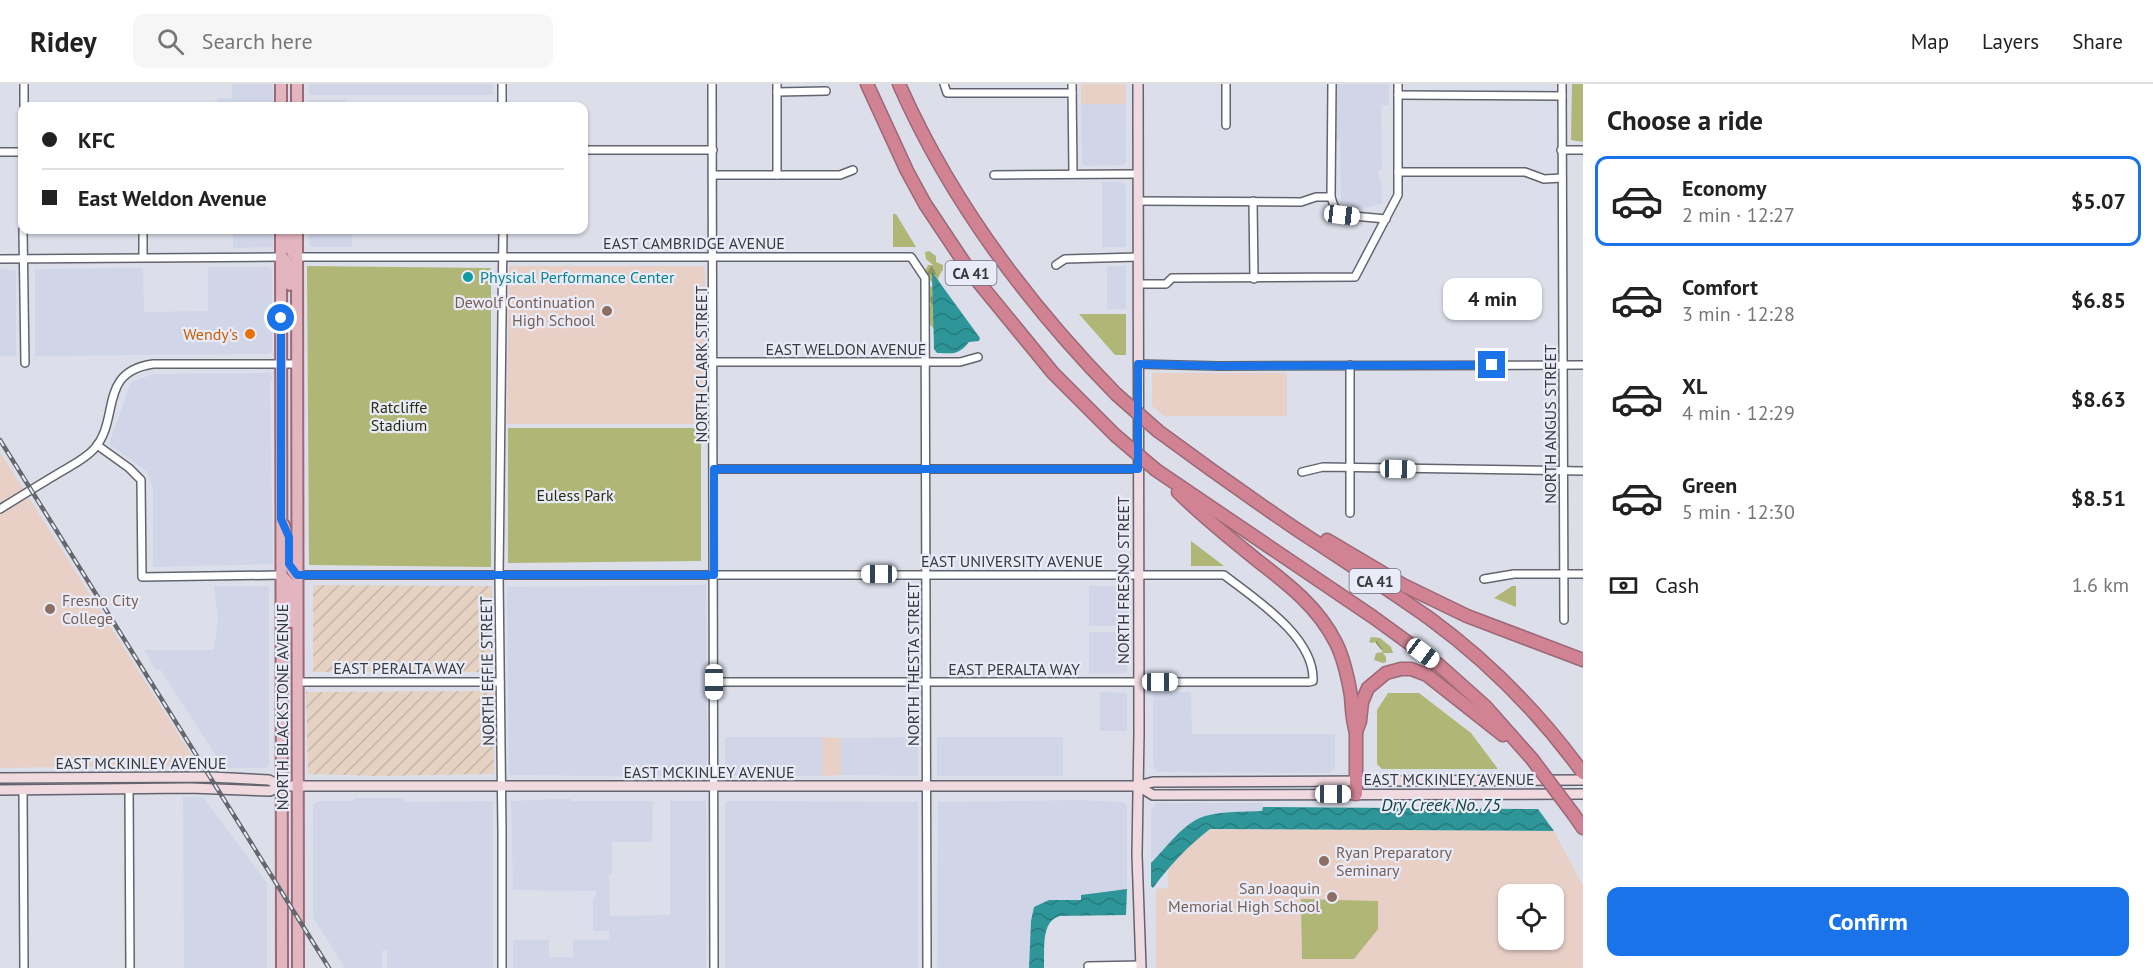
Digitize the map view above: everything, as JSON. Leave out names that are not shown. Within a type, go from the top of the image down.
[{"type":"highway","name":"CA 41","points":[[867,84],[907,171],[931,213],[971,273],[1053,373],[1115,435],[1156,470],[1439,665],[1485,706],[1532,759],[1583,828]]},
{"type":"highway","name":"CA 41","points":[[899,84],[948,179],[1005,264],[1068,342],[1116,394],[1158,431],[1212,471],[1430,619],[1496,675],[1532,710],[1583,773]]},
{"type":"highway","points":[[1156,470],[1190,504],[1296,591],[1322,620],[1343,660],[1351,696],[1356,732],[1356,794]]},
{"type":"highway","points":[[1212,471],[1403,585],[1467,616],[1583,660]]},
{"type":"highway","points":[[1356,732],[1360,722],[1362,702],[1374,681],[1393,670],[1411,669],[1436,681],[1532,759]]},
{"type":"main road","points":[[281,84],[281,102]]},
{"type":"main road","points":[[297,84],[297,102]]},
{"type":"main road","name":"NORTH FRESNO STREET","points":[[1138,84],[1138,876],[1141,967]]},
{"type":"main road","name":"NORTH BLACKSTONE AVENUE","points":[[281,234],[282,968]]},
{"type":"main road","points":[[289,234],[291,253],[297,257]]},
{"type":"main road","name":"NORTH BLACKSTONE AVENUE","points":[[297,234],[298,968]]},
{"type":"main road","points":[[281,256],[287,260],[289,265],[290,293],[297,333]]},
{"type":"main road","points":[[281,519],[289,537],[289,564],[297,575]]},
{"type":"main road","points":[[281,575],[288,582],[290,616],[297,658]]},
{"type":"main road","points":[[281,596],[288,642],[289,673],[291,679],[297,682]]},
{"type":"main road","points":[[129,789],[134,784],[169,781],[189,776]]},
{"type":"main road","name":"EAST MCKINLEY AVENUE","points":[[0,778],[189,776],[269,780],[281,786]]},
{"type":"main road","points":[[23,790],[31,784],[89,783],[128,777]]},
{"type":"main road","name":"EAST MCKINLEY AVENUE","points":[[0,790],[190,788],[270,791],[281,786],[714,788],[1138,786],[1153,782],[1583,780]]},
{"type":"main road","name":"EAST MCKINLEY AVENUE","points":[[1138,786],[1153,795],[1583,794]]},
{"type":"street","points":[[24,84],[24,102]]},
{"type":"street","points":[[502,84],[502,102]]},
{"type":"street","name":"NORTH CLARK STREET","points":[[712,84],[714,968]]},
{"type":"street","points":[[944,84],[947,93],[1072,93]]},
{"type":"street","points":[[1072,84],[1073,174]]},
{"type":"street","points":[[1226,84],[1226,125]]},
{"type":"street","points":[[1332,84],[1331,197],[1334,206],[1342,215],[1386,219]]},
{"type":"street","points":[[1138,284],[1166,284],[1172,278],[1355,277],[1398,195],[1398,84]]},
{"type":"street","name":"NORTH ANGUS STREET","points":[[1562,84],[1564,620]]},
{"type":"street","points":[[777,175],[777,88],[826,91]]},
{"type":"street","points":[[1398,95],[1562,96]]},
{"type":"street","points":[[588,150],[713,150]]},
{"type":"street","points":[[1561,150],[1583,150]]},
{"type":"street","points":[[0,152],[18,152]]},
{"type":"street","points":[[714,175],[840,175],[853,170]]},
{"type":"street","points":[[1398,172],[1525,172],[1544,179],[1562,178]]},
{"type":"street","points":[[994,175],[1137,174]]},
{"type":"street","points":[[1138,201],[1301,202],[1316,196],[1331,197]]},
{"type":"street","points":[[1253,201],[1254,279]]},
{"type":"street","points":[[23,234],[25,363]]},
{"type":"street","points":[[143,234],[143,257]]},
{"type":"street","name":"NORTH EFFIE STREET","points":[[502,234],[499,576],[502,968]]},
{"type":"street","points":[[0,259],[281,256]]},
{"type":"street","name":"EAST CAMBRIDGE AVENUE","points":[[297,257],[911,257]]},
{"type":"street","name":"NORTH THESTA STREET","points":[[911,257],[925,278],[927,968]]},
{"type":"street","points":[[1056,265],[1065,259],[1138,257]]},
{"type":"street","name":"EAST WELDON AVENUE","points":[[714,362],[926,363],[960,362],[978,357]]},
{"type":"street","points":[[0,509],[87,456],[103,434],[114,392],[126,375],[139,367],[153,364],[297,364]]},
{"type":"street","points":[[1138,364],[1219,366],[1583,365]]},
{"type":"street","points":[[1350,365],[1350,513]]},
{"type":"street","points":[[97,445],[129,468],[141,480],[142,577],[281,575]]},
{"type":"street","points":[[1302,472],[1323,467],[1583,471]]},
{"type":"street","points":[[714,469],[1138,469]]},
{"type":"street","points":[[1484,579],[1514,574],[1583,574]]},
{"type":"street","name":"EAST UNIVERSITY AVENUE","points":[[297,575],[1224,575],[1286,625],[1308,656],[1313,681]]},
{"type":"street","name":"EAST PERALTA WAY","points":[[714,682],[1313,681]]},
{"type":"street","name":"EAST PERALTA WAY","points":[[297,682],[501,682]]},
{"type":"street","points":[[129,789],[130,968]]},
{"type":"street","points":[[23,790],[24,968]]},
{"type":"street","points":[[1088,966],[1141,967]]},
{"type":"shaded area","points":[[232,84],[273,84],[273,102],[217,102],[217,98],[232,98]]},
{"type":"shaded area","points":[[309,84],[493,84],[493,95],[309,95]]},
{"type":"shaded area","points":[[1081,84],[1126,84],[1126,104],[1081,104]]},
{"type":"shaded area","points":[[1328,84],[1389,84],[1389,105],[1381,105],[1382,170],[1378,171],[1379,180],[1381,180],[1382,203],[1380,204],[1360,209],[1341,203],[1340,141],[1328,141]]},
{"type":"shaded area","points":[[309,100],[346,100],[346,102],[309,102]]},
{"type":"shaded area","points":[[1081,104],[1126,104],[1126,162],[1124,165],[1086,166],[1082,163]]},
{"type":"shaded area","points":[[1102,182],[1121,182],[1126,186],[1126,247],[1102,247]]},
{"type":"shaded area","points":[[233,234],[273,234],[273,247],[233,248]]},
{"type":"shaded area","points":[[309,234],[352,234],[352,247],[312,247],[309,244]]},
{"type":"shaded area","name":"Dewolf Continuation High School","points":[[509,266],[705,266],[703,424],[507,424]]},
{"type":"shaded area","points":[[1107,266],[1126,266],[1126,309],[1107,309]]},
{"type":"shaded area","points":[[208,267],[270,267],[272,270],[272,350],[270,354],[35,356],[35,269],[143,268],[144,312],[208,311]]},
{"type":"shaded area","points":[[0,269],[16,271],[16,354],[14,356],[0,356]]},
{"type":"shaded area","points":[[268,373],[273,377],[270,384],[273,564],[153,567],[153,487],[146,471],[109,444],[131,382],[154,374]]},
{"type":"shaded area","points":[[1152,373],[1287,373],[1287,416],[1164,416],[1152,406]]},
{"type":"shaded area","name":"Fresno City College","points":[[0,452],[198,765],[0,768]]},
{"type":"shaded area","points":[[313,585],[492,586],[493,672],[313,672]]},
{"type":"shaded area","points":[[706,585],[707,773],[703,777],[509,775],[507,587]]},
{"type":"shaded area","points":[[214,586],[269,586],[269,765],[266,768],[224,768],[160,669],[156,671],[144,650],[214,650],[218,618]]},
{"type":"shaded area","points":[[1089,586],[1127,586],[1127,626],[1089,626]]},
{"type":"shaded area","points":[[1089,632],[1127,632],[1127,671],[1125,673],[1089,673]]},
{"type":"shaded area","points":[[494,691],[494,774],[377,776],[308,774],[306,692]]},
{"type":"shaded area","points":[[1100,692],[1127,693],[1127,731],[1100,731]]},
{"type":"shaded area","points":[[1153,692],[1191,692],[1192,734],[1335,734],[1335,768],[1330,773],[1157,772],[1153,767]]},
{"type":"shaded area","points":[[725,737],[822,737],[822,776],[725,776]]},
{"type":"shaded area","points":[[822,737],[841,738],[841,775],[822,776]]},
{"type":"shaded area","points":[[918,737],[918,776],[841,775],[841,738]]},
{"type":"shaded area","points":[[937,737],[1063,737],[1063,776],[937,776]]},
{"type":"shaded area","points":[[183,797],[203,797],[267,883],[267,968],[184,968]]},
{"type":"shaded area","points":[[354,798],[404,798],[404,801],[416,802],[493,801],[493,968],[387,968],[387,950],[382,951],[382,968],[345,968],[313,917],[313,805],[318,801],[354,801]]},
{"type":"shaded area","points":[[556,799],[653,801],[652,842],[612,842],[612,874],[609,874],[610,916],[670,915],[670,801],[706,801],[706,968],[513,968],[513,940],[549,940],[549,957],[573,957],[573,940],[609,940],[609,931],[593,931],[593,898],[596,897],[596,891],[513,890],[511,801]]},
{"type":"shaded area","points":[[1081,800],[1123,802],[1127,806],[1127,889],[1081,895],[1081,900],[1049,900],[1030,949],[1029,968],[937,968],[938,802]]},
{"type":"shaded area","points":[[728,801],[918,802],[918,968],[725,968],[725,804]]},
{"type":"shaded area","points":[[1157,803],[1263,803],[1263,811],[1205,816],[1151,863],[1151,809]]},
{"type":"shaded area","name":"San Joaquin Memorial High School","points":[[1210,829],[1554,831],[1583,886],[1583,968],[1156,968],[1156,889],[1168,888],[1168,867]]},
{"type":"green space","points":[[1572,84],[1583,84],[1583,142],[1571,140]]},
{"type":"green space","points":[[893,214],[896,214],[916,247],[893,247]]},
{"type":"green space","points":[[929,251],[936,256],[936,262],[943,265],[938,278],[939,282],[936,284],[934,329],[929,323],[928,306],[931,305],[928,289],[933,285],[925,271],[928,265],[933,265],[926,259],[925,252]]},
{"type":"green space","name":"Ratcliffe Stadium","points":[[307,266],[491,268],[491,567],[309,565]]},
{"type":"green space","points":[[1079,314],[1126,314],[1126,355],[1115,355]]},
{"type":"green space","name":"Euless Park","points":[[508,428],[701,428],[701,561],[508,563]]},
{"type":"green space","points":[[1191,541],[1224,566],[1191,566]]},
{"type":"green space","points":[[1512,586],[1516,586],[1516,607],[1494,598]]},
{"type":"green space","points":[[1371,637],[1380,638],[1391,647],[1393,653],[1383,653],[1386,662],[1374,660],[1376,653],[1383,652],[1375,642],[1369,642]]},
{"type":"green space","points":[[1388,693],[1419,693],[1471,733],[1498,769],[1382,769],[1377,764],[1377,710]]},
{"type":"green space","points":[[1301,899],[1378,901],[1378,929],[1354,959],[1302,959]]},
{"type":"water","points":[[932,272],[980,338],[979,341],[969,342],[962,350],[955,353],[937,353],[934,349]]},
{"type":"water","points":[[1263,807],[1538,809],[1554,831],[1210,829],[1180,856],[1153,888],[1151,886],[1151,863],[1176,836],[1197,819],[1226,812],[1262,811]]},
{"type":"water","points":[[1127,889],[1126,915],[1060,916],[1054,919],[1046,930],[1044,968],[1029,968],[1031,921],[1034,907],[1049,900],[1081,900],[1081,895]]},
{"type":"railway","points":[[0,440],[329,968]]},
{"type":"place","name":"Physical Performance Center","points":[[468,277]]},
{"type":"place","name":"Dewolf Continuation High School","points":[[607,311]]},
{"type":"place","name":"Wendy's","points":[[250,334]]},
{"type":"place","name":"Fresno City College","points":[[50,609]]},
{"type":"place","name":"Ryan Preparatory Seminary","points":[[1324,861]]},
{"type":"place","name":"San Joaquin Memorial High School","points":[[1332,897]]},
{"type":"route","points":[[281,318],[281,519],[289,537],[290,568],[297,575],[714,575],[714,469],[1138,469],[1138,364],[1492,365]]},
{"type":"water label","name":"Dry Creek No. 75","points":[[1441,804]]}]
